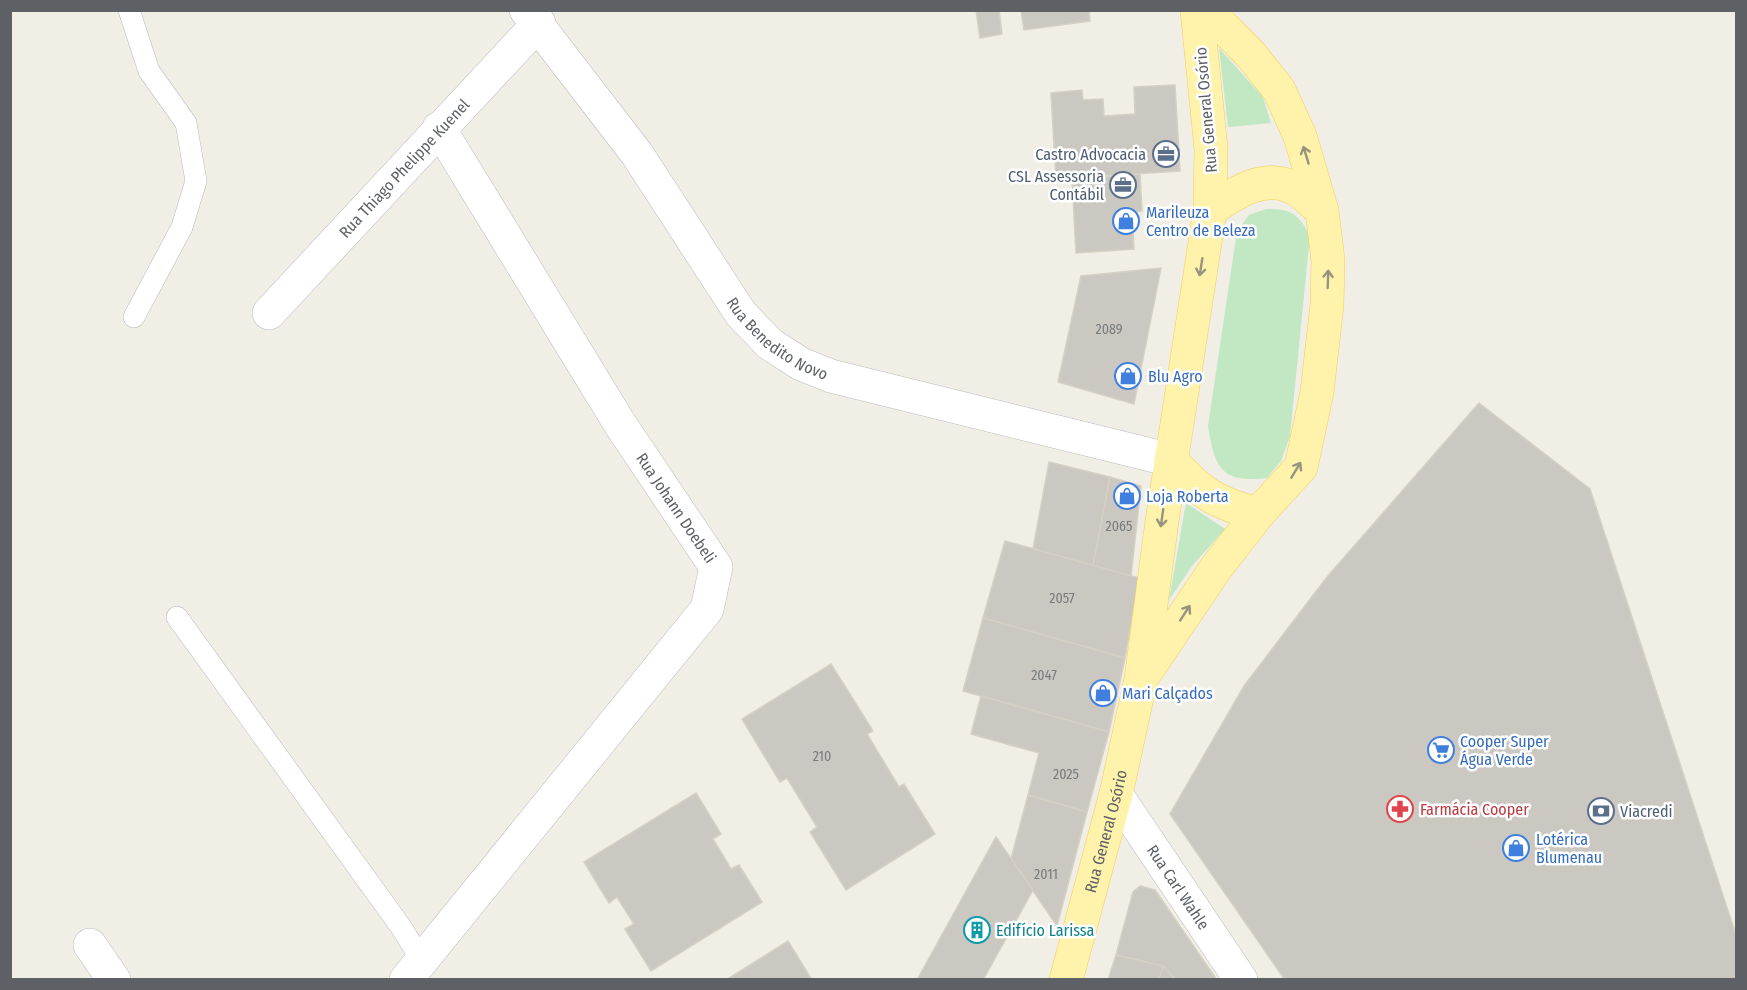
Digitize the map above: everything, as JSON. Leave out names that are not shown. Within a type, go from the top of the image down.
[{"type":"main road","name":"Rua General Osório","points":[[1066,980],[1116,794],[1141,680],[1171,460],[1210,210],[1211,149],[1197,10]]},
{"type":"main road","name":"Rua General Osório","points":[[1141,680],[1216,568],[1258,514],[1301,467],[1317,392],[1328,260],[1323,211],[1300,136],[1279,90],[1252,56],[1207,10]]},
{"type":"main road","points":[[1210,210],[1237,192],[1257,184],[1277,182],[1297,189],[1323,211]]},
{"type":"main road","points":[[1171,460],[1199,491],[1218,503],[1258,514]]},
{"type":"street","name":"Rua Thiago Phelippe Kuenel","points":[[269,312],[439,128],[533,17]]},
{"type":"street","name":"Rua Benedito Novo","points":[[533,17],[637,154],[741,314],[770,344],[801,364],[831,376],[1171,460]]},
{"type":"street","name":"Rua Johann Doebeli","points":[[414,970],[707,609],[716,567],[620,424],[439,128]]},
{"type":"street","name":"Rua Carl Wahle","points":[[1116,794],[1241,980]]},
{"type":"street","points":[[90,945],[114,980]]},
{"type":"lane","points":[[129,10],[149,71],[186,123],[196,181],[182,227],[134,317]]},
{"type":"lane","points":[[177,618],[400,927],[414,970]]},
{"type":"green space","points":[[1219,48],[1263,97],[1271,123],[1228,127]]},
{"type":"green space","points":[[1266,209],[1287,211],[1297,217],[1310,235],[1290,436],[1281,461],[1267,478],[1252,479],[1230,475],[1223,470],[1214,453],[1208,426],[1237,231],[1249,215]]},
{"type":"green space","points":[[1186,503],[1225,529],[1192,566],[1169,600]]},
{"type":"building","points":[[976,10],[999,10],[1002,34],[980,38]]},
{"type":"building","points":[[1021,10],[1089,10],[1090,21],[1024,30]]},
{"type":"building","points":[[1175,85],[1180,171],[1056,179],[1051,93],[1082,90],[1083,100],[1103,99],[1104,116],[1135,114],[1134,87]]},
{"type":"building","points":[[1140,174],[1142,211],[1132,212],[1134,249],[1076,253],[1072,178]]},
{"type":"building","points":[[1161,268],[1134,404],[1058,382],[1081,276]]},
{"type":"building","name":"Cooper Super Água Verde","points":[[1479,403],[1590,489],[1736,935],[1736,980],[1285,980],[1170,814],[1244,686],[1327,577]]},
{"type":"building","points":[[1049,462],[1110,477],[1093,566],[1033,549]]},
{"type":"building","points":[[1110,477],[1141,486],[1131,576],[1093,566]]},
{"type":"building","points":[[1005,541],[1139,578],[1125,658],[983,618]]},
{"type":"building","points":[[983,618],[1125,658],[1109,732],[963,691]]},
{"type":"building","points":[[831,664],[873,731],[867,734],[899,787],[904,784],[935,834],[846,890],[810,832],[817,827],[787,778],[780,782],[742,719]]},
{"type":"building","points":[[981,696],[1109,732],[1087,812],[1028,795],[1039,753],[971,734]]},
{"type":"building","points":[[696,793],[721,834],[713,839],[731,869],[739,865],[762,902],[651,971],[625,929],[634,924],[617,897],[609,903],[584,862]]},
{"type":"building","points":[[1028,795],[1087,812],[1057,926],[1011,859]]},
{"type":"building","name":"Edifício Larissa","points":[[996,837],[1033,890],[983,980],[917,980]]},
{"type":"building","points":[[1140,886],[1155,890],[1217,980],[1176,980],[1163,966],[1116,955],[1133,892]]},
{"type":"building","points":[[788,941],[812,980],[726,980]]},
{"type":"building","points":[[1116,955],[1163,966],[1159,980],[1108,980]]},
{"type":"building","points":[[1163,966],[1176,980],[1159,980]]},
{"type":"place","name":"Castro Advocacia","points":[[1166,154]]},
{"type":"place","name":"CSL Assessoria Contábil","points":[[1123,185]]},
{"type":"place","name":"Marileuza Centro de Beleza","points":[[1126,221]]},
{"type":"place","name":"Blu Agro","points":[[1128,376]]},
{"type":"place","name":"Loja Roberta","points":[[1127,496]]},
{"type":"place","name":"Mari Calçados","points":[[1103,693]]},
{"type":"place","name":"Cooper Super Água Verde","points":[[1441,750]]},
{"type":"place","name":"Farmácia Cooper","points":[[1400,809]]},
{"type":"place","name":"Viacredi","points":[[1601,811]]},
{"type":"place","name":"Lotérica Blumenau","points":[[1516,848]]},
{"type":"place","name":"Edifício Larissa","points":[[977,930]]}]
